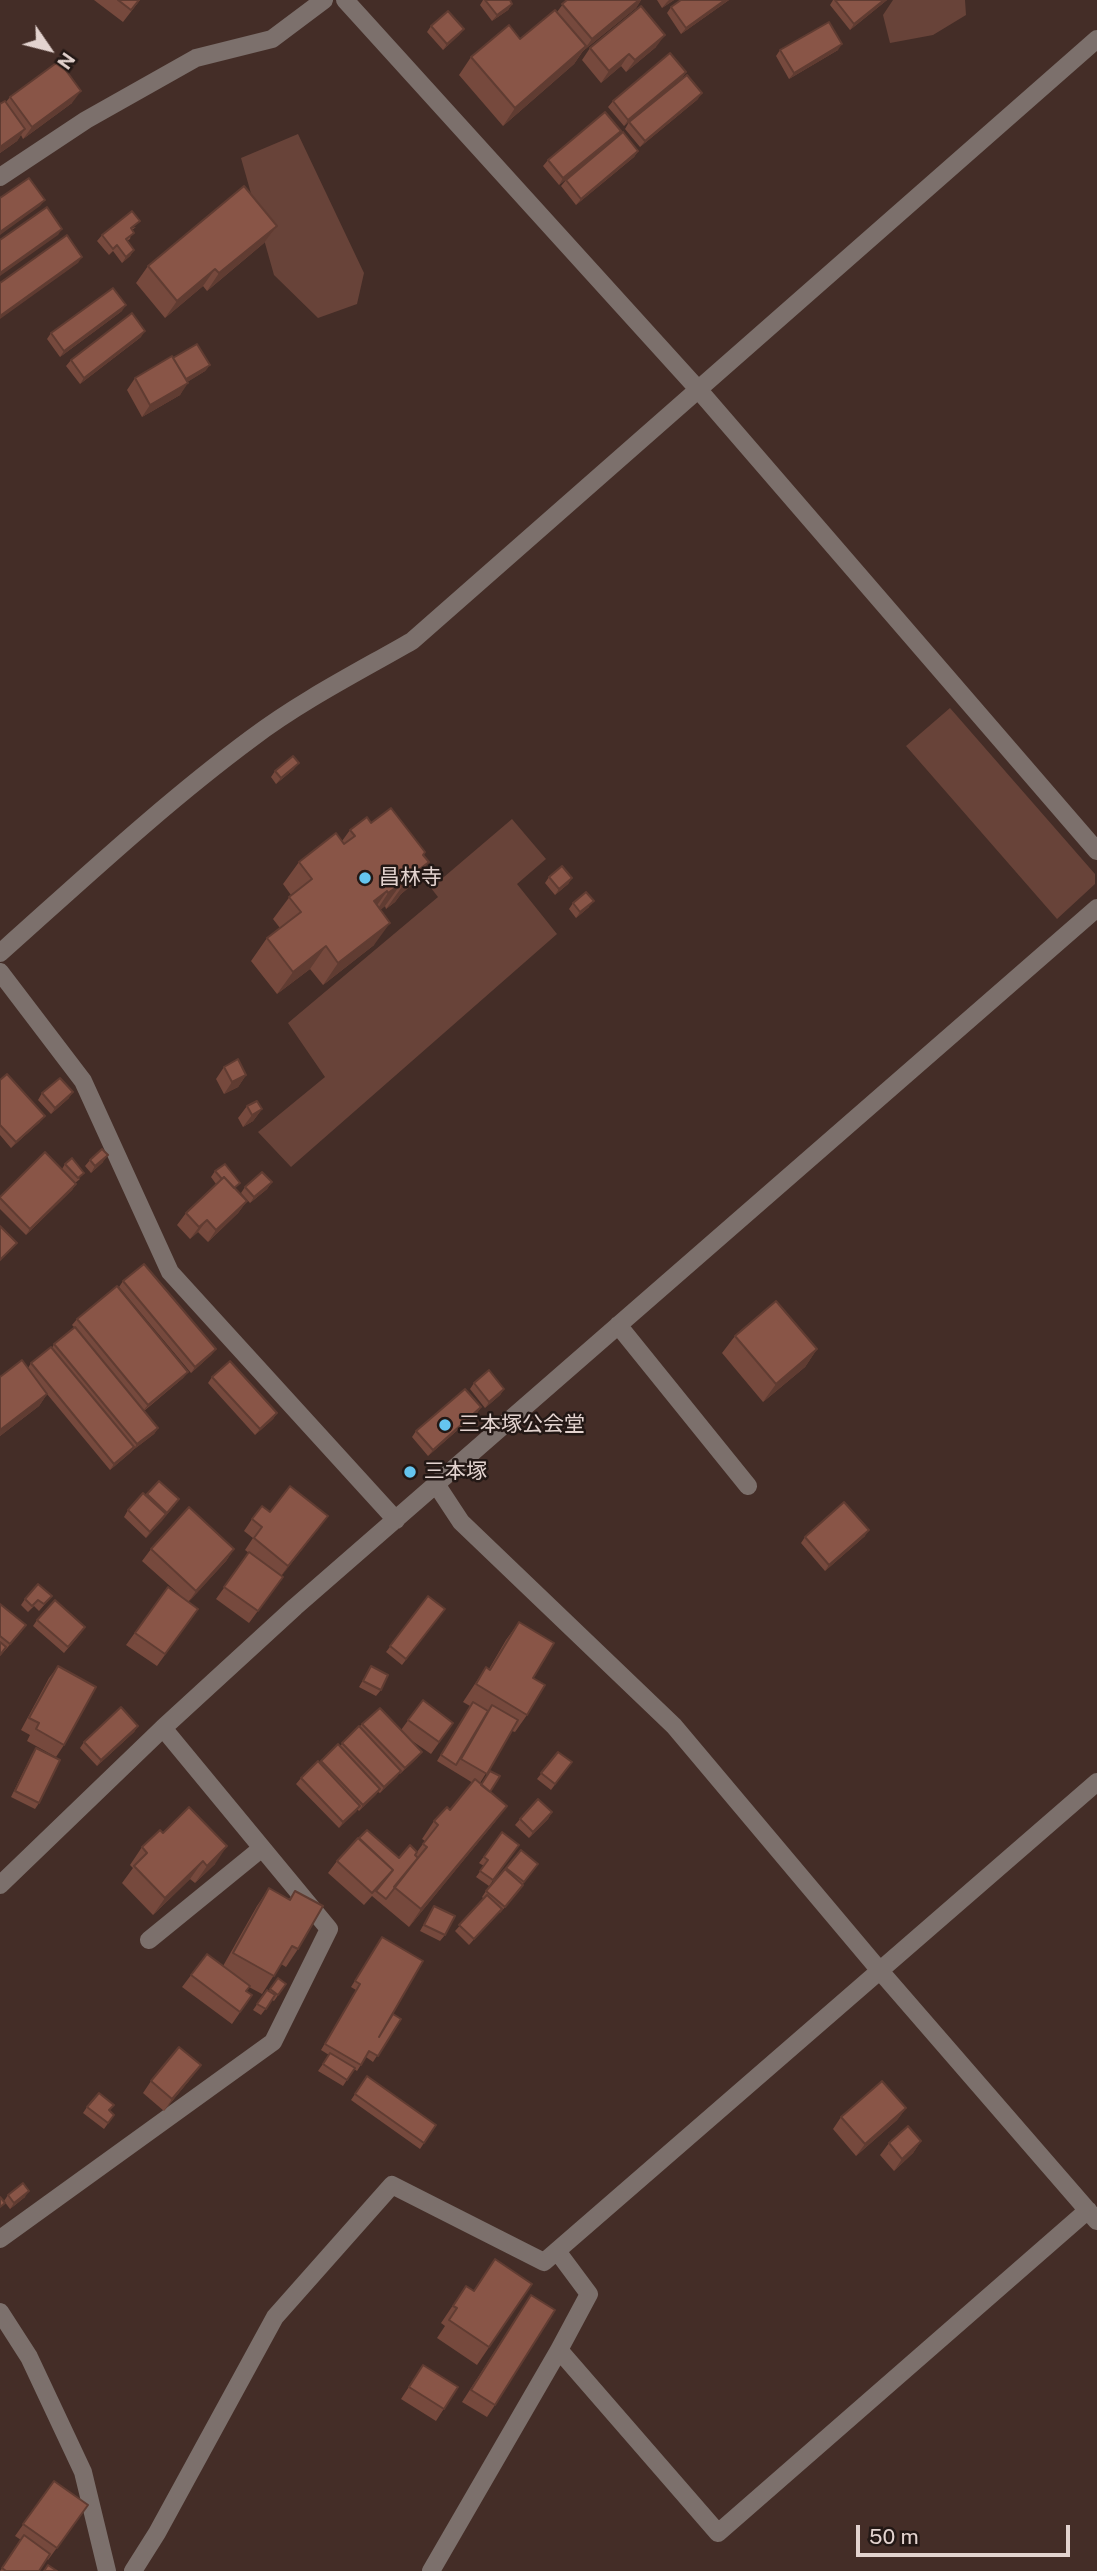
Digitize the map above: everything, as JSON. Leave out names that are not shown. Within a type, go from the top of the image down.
[{"type":"street","points":[[0,177],[86,120],[196,58],[272,39],[324,0]]},
{"type":"street","points":[[345,0],[697,388],[1097,852]]},
{"type":"street","points":[[0,953],[147,822],[253,737],[341,681],[412,641],[1097,39]]},
{"type":"street","points":[[0,1885],[163,1728],[295,1607],[1097,908]]},
{"type":"street","points":[[0,972],[83,1081],[170,1272],[396,1520]]},
{"type":"street","points":[[618,1325],[748,1486]]},
{"type":"street","points":[[436,1484],[461,1522],[674,1726],[881,1972],[1092,2216],[718,2533],[559,2350]]},
{"type":"street","points":[[0,2239],[273,2042],[329,1929],[163,1728]]},
{"type":"street","points":[[133,2571],[157,2533],[275,2316],[392,2185],[544,2262],[1097,1782]]},
{"type":"street","points":[[149,1940],[262,1848]]},
{"type":"street","points":[[431,2571],[589,2294],[556,2251]]},
{"type":"street","points":[[0,2312],[29,2357],[83,2472],[107,2571]]},
{"type":"shaded area","points":[[893,0],[965,0],[966,15],[933,35],[890,43],[883,15]]},
{"type":"shaded area","points":[[298,134],[364,273],[357,304],[318,318],[274,275],[241,158]]},
{"type":"shaded area","points":[[950,708],[1095,874],[1095,884],[1057,919],[906,746]]},
{"type":"shaded area","points":[[512,819],[546,859],[517,884],[557,934],[291,1167],[258,1132],[325,1077],[288,1023],[438,897],[431,888]]},
{"type":"building","points":[[118,0],[139,0],[131,10]]},
{"type":"building","points":[[485,0],[510,0],[512,4],[497,15]]},
{"type":"building","points":[[567,0],[639,0],[592,39],[562,4]]},
{"type":"building","points":[[681,0],[725,0],[686,28],[671,7]]},
{"type":"building","points":[[835,0],[884,0],[854,24]]},
{"type":"building","points":[[641,6],[665,35],[635,60],[629,54],[609,71],[590,48]]},
{"type":"building","points":[[555,10],[586,46],[515,108],[471,57],[509,25],[520,39]]},
{"type":"building","points":[[448,11],[464,29],[447,44],[431,26]]},
{"type":"building","points":[[829,22],[842,44],[794,73],[780,50]]},
{"type":"building","points":[[670,53],[686,72],[628,120],[613,101]]},
{"type":"building","points":[[59,61],[81,91],[32,127],[10,97]]},
{"type":"building","points":[[687,75],[702,93],[645,141],[629,122]]},
{"type":"building","points":[[5,101],[25,129],[0,147],[0,104]]},
{"type":"building","points":[[605,112],[621,131],[563,178],[548,160]]},
{"type":"building","points":[[623,132],[638,151],[581,199],[566,180]]},
{"type":"building","points":[[29,178],[45,200],[0,232],[0,198]]},
{"type":"building","points":[[244,186],[277,226],[219,273],[215,269],[177,301],[148,266]]},
{"type":"building","points":[[47,207],[62,229],[0,273],[0,240]]},
{"type":"building","points":[[132,211],[140,221],[131,228],[134,233],[126,239],[134,250],[126,257],[117,245],[113,249],[102,235]]},
{"type":"building","points":[[67,235],[82,257],[0,316],[0,283]]},
{"type":"building","points":[[113,288],[126,305],[64,351],[51,333]]},
{"type":"building","points":[[132,313],[145,331],[84,378],[71,360]]},
{"type":"building","points":[[197,344],[210,365],[186,379],[173,358]]},
{"type":"building","points":[[172,356],[188,383],[150,405],[135,378]]},
{"type":"building","points":[[293,756],[299,763],[281,778],[275,771]]},
{"type":"building","points":[[391,808],[425,852],[423,855],[429,862],[409,877],[411,880],[388,893],[387,891],[374,901],[390,923],[338,963],[326,946],[293,972],[267,938],[301,912],[289,897],[312,879],[299,862],[336,833],[344,844],[355,836],[350,830],[367,817],[371,823]]},
{"type":"building","points":[[562,866],[572,878],[559,889],[549,877]]},
{"type":"building","points":[[586,892],[594,901],[580,912],[573,903]]},
{"type":"building","points":[[238,1059],[246,1075],[232,1082],[224,1067]]},
{"type":"building","points":[[7,1074],[45,1116],[16,1142],[0,1125],[0,1080]]},
{"type":"building","points":[[60,1078],[73,1092],[55,1108],[42,1093]]},
{"type":"building","points":[[257,1101],[262,1109],[252,1115],[247,1106]]},
{"type":"building","points":[[102,1149],[108,1155],[95,1166],[90,1160]]},
{"type":"building","points":[[45,1152],[76,1184],[30,1229],[0,1197]]},
{"type":"building","points":[[72,1158],[84,1173],[78,1178],[65,1164]]},
{"type":"building","points":[[225,1164],[240,1183],[234,1188],[215,1171]]},
{"type":"building","points":[[262,1172],[272,1182],[254,1197],[245,1187]]},
{"type":"building","points":[[224,1177],[247,1201],[216,1230],[207,1220],[199,1227],[186,1213]]},
{"type":"building","points":[[0,1226],[17,1243],[0,1260]]},
{"type":"building","points":[[144,1264],[216,1349],[195,1367],[123,1281]]},
{"type":"building","points":[[117,1286],[188,1372],[148,1405],[77,1319]]},
{"type":"building","points":[[776,1301],[817,1349],[776,1384],[735,1336]]},
{"type":"building","points":[[75,1327],[158,1428],[137,1444],[54,1344]]},
{"type":"building","points":[[51,1347],[134,1447],[114,1464],[31,1363]]},
{"type":"building","points":[[22,1360],[47,1394],[0,1430],[0,1377]]},
{"type":"building","points":[[230,1361],[277,1413],[260,1429],[212,1377]]},
{"type":"building","points":[[489,1370],[504,1389],[489,1402],[474,1383]]},
{"type":"building","points":[[465,1389],[481,1407],[433,1450],[416,1431]]},
{"type":"building","points":[[159,1481],[179,1499],[167,1513],[147,1494]]},
{"type":"building","points":[[290,1486],[328,1516],[288,1566],[254,1538],[262,1527],[252,1519],[262,1506],[270,1512]]},
{"type":"building","points":[[143,1493],[166,1514],[150,1532],[128,1510]]},
{"type":"building","points":[[844,1502],[869,1530],[829,1565],[805,1537]]},
{"type":"building","points":[[189,1507],[234,1549],[196,1591],[151,1549]]},
{"type":"building","points":[[249,1552],[283,1577],[258,1611],[224,1587]]},
{"type":"building","points":[[38,1584],[52,1596],[44,1604],[38,1600],[32,1606],[25,1599]]},
{"type":"building","points":[[168,1587],[198,1609],[165,1654],[135,1633]]},
{"type":"building","points":[[428,1596],[445,1609],[406,1659],[390,1646]]},
{"type":"building","points":[[55,1600],[85,1627],[68,1647],[37,1620]]},
{"type":"building","points":[[0,1604],[26,1625],[10,1644],[0,1636]]},
{"type":"building","points":[[519,1622],[554,1643],[533,1678],[545,1685],[527,1715],[476,1684],[486,1667],[490,1670]]},
{"type":"building","points":[[0,1642],[6,1647],[0,1655]]},
{"type":"building","points":[[58,1666],[96,1687],[64,1745],[36,1729],[39,1723],[29,1718]]},
{"type":"building","points":[[371,1666],[388,1675],[381,1690],[363,1681]]},
{"type":"building","points":[[423,1700],[453,1723],[439,1742],[408,1720]]},
{"type":"building","points":[[473,1702],[488,1711],[456,1765],[441,1755]]},
{"type":"building","points":[[492,1705],[518,1720],[487,1774],[461,1759]]},
{"type":"building","points":[[121,1707],[138,1726],[101,1760],[84,1742]]},
{"type":"building","points":[[380,1708],[422,1752],[405,1768],[362,1724]]},
{"type":"building","points":[[359,1726],[401,1771],[384,1787],[342,1743]]},
{"type":"building","points":[[338,1744],[380,1789],[363,1805],[321,1761]]},
{"type":"building","points":[[36,1748],[60,1760],[39,1803],[15,1791]]},
{"type":"building","points":[[558,1752],[572,1762],[555,1784],[541,1773]]},
{"type":"building","points":[[318,1761],[360,1806],[343,1822],[301,1778]]},
{"type":"building","points":[[490,1771],[500,1776],[490,1792],[481,1785]]},
{"type":"building","points":[[475,1779],[507,1806],[421,1909],[394,1887],[427,1847],[423,1844],[438,1825],[434,1821],[447,1807],[450,1810]]},
{"type":"building","points":[[538,1799],[552,1812],[533,1832],[520,1819]]},
{"type":"building","points":[[189,1807],[227,1846],[207,1866],[203,1861],[165,1898],[134,1866],[147,1853],[142,1847],[160,1830],[163,1833]]},
{"type":"building","points":[[367,1830],[399,1858],[410,1845],[417,1852],[415,1855],[418,1858],[386,1899],[376,1891],[393,1870],[359,1838]]},
{"type":"building","points":[[502,1832],[519,1845],[493,1880],[480,1871],[488,1860],[484,1857]]},
{"type":"building","points":[[358,1838],[393,1870],[372,1893],[337,1861]]},
{"type":"building","points":[[521,1850],[538,1864],[524,1882],[506,1868]]},
{"type":"building","points":[[505,1869],[523,1885],[505,1907],[486,1891]]},
{"type":"building","points":[[269,1888],[290,1900],[295,1891],[323,1906],[298,1949],[292,1946],[274,1976],[233,1953]]},
{"type":"building","points":[[487,1895],[502,1909],[474,1939],[459,1925]]},
{"type":"building","points":[[434,1906],[455,1916],[445,1935],[424,1925]]},
{"type":"building","points":[[382,1937],[423,1961],[379,2037],[393,2014],[401,2019],[378,2056],[369,2051],[361,2065],[325,2044],[360,1984],[355,1981]]},
{"type":"building","points":[[207,1954],[250,1986],[246,1991],[252,1995],[240,2012],[191,1975]]},
{"type":"building","points":[[278,1978],[286,1984],[278,1995],[270,1989]]},
{"type":"building","points":[[267,1990],[275,1995],[266,2009],[257,2004]]},
{"type":"building","points":[[179,2047],[201,2065],[172,2099],[151,2081]]},
{"type":"building","points":[[330,2053],[355,2068],[347,2080],[323,2064]]},
{"type":"building","points":[[367,2076],[436,2125],[424,2143],[355,2094]]},
{"type":"building","points":[[882,2081],[906,2108],[865,2144],[841,2117]]},
{"type":"building","points":[[99,2093],[114,2105],[109,2110],[114,2115],[108,2123],[87,2107]]},
{"type":"building","points":[[908,2126],[921,2141],[902,2159],[889,2143]]},
{"type":"building","points":[[23,2183],[29,2191],[14,2203],[8,2195]]},
{"type":"building","points":[[495,2259],[532,2284],[489,2347],[449,2320],[457,2308],[453,2306],[466,2286],[474,2291]]},
{"type":"building","points":[[531,2295],[555,2310],[495,2405],[471,2390]]},
{"type":"building","points":[[423,2365],[458,2387],[444,2409],[409,2387]]},
{"type":"building","points":[[54,2481],[88,2505],[57,2548],[23,2524]]},
{"type":"building","points":[[24,2535],[50,2554],[39,2571],[6,2571],[2,2568]]},
{"type":"building","points":[[48,2565],[57,2571],[44,2571]]},
{"type":"place","name":"昌林寺","points":[[365,878]]},
{"type":"place","name":"三本塚公会堂","points":[[445,1425]]},
{"type":"place","name":"三本塚","points":[[410,1472]]}]
